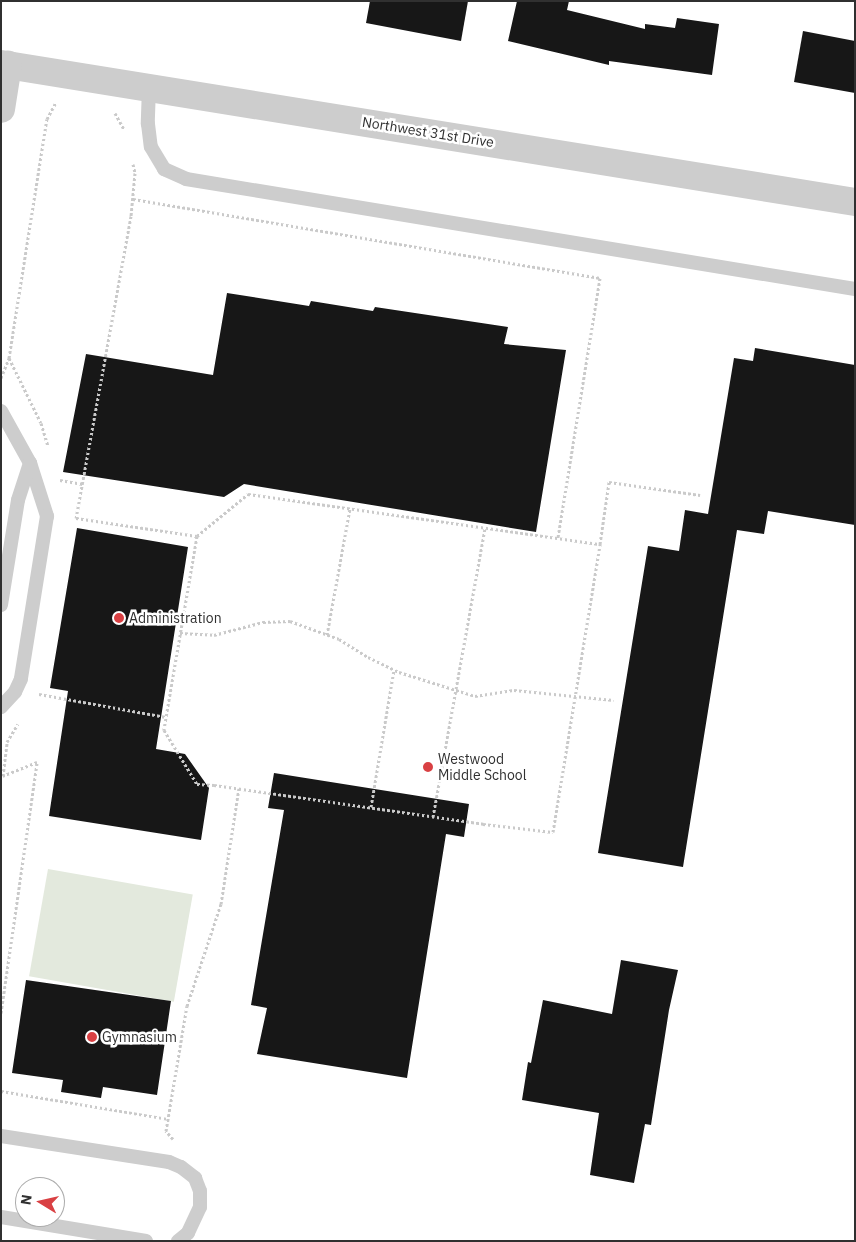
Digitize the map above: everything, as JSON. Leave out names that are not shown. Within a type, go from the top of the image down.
[{"type":"street","name":"Northwest 31st Drive","points":[[5,64],[855,202]]},
{"type":"street","points":[[1,108],[5,64]]},
{"type":"lane","points":[[150,87],[148,124],[151,147],[164,169],[186,179],[855,289]]},
{"type":"lane","points":[[1,411],[30,463],[47,516],[21,679],[15,692],[1,707]]},
{"type":"lane","points":[[1,605],[18,500],[30,463]]},
{"type":"lane","points":[[1,1136],[169,1162],[181,1167],[195,1178],[200,1191],[200,1207],[188,1234],[178,1241]]},
{"type":"lane","points":[[1,1217],[146,1241]]},
{"type":"path","points":[[1,378],[9,358],[48,119],[57,99]]},
{"type":"path","points":[[112,107],[128,135]]},
{"type":"path","points":[[133,163],[135,172],[133,199],[76,518],[197,536]]},
{"type":"path","points":[[133,199],[600,278],[558,538]]},
{"type":"path","points":[[9,358],[41,423],[50,452]]},
{"type":"path","points":[[56,470],[60,480],[83,484]]},
{"type":"path","points":[[600,544],[248,494],[197,536],[164,730],[197,784],[239,788],[434,817],[553,832],[576,695],[600,544],[609,482],[700,495]]},
{"type":"path","points":[[327,635],[350,508]]},
{"type":"path","points":[[434,817],[485,528]]},
{"type":"path","points":[[180,633],[214,635],[263,622],[290,621],[327,635],[394,670],[475,696],[514,690],[613,700]]},
{"type":"path","points":[[371,807],[394,670]]},
{"type":"path","points":[[35,693],[166,717]]},
{"type":"path","points":[[1,1013],[38,762],[3,776],[7,742],[21,717]]},
{"type":"path","points":[[166,1131],[187,1006],[221,904],[239,788]]},
{"type":"path","points":[[1,1091],[168,1119]]},
{"type":"shaded area","points":[[48,869],[193,895],[174,1002],[29,976]]},
{"type":"building","points":[[370,1],[468,1],[461,41],[366,23]]},
{"type":"building","points":[[517,1],[569,1],[567,10],[645,29],[645,24],[675,28],[677,18],[719,24],[712,75],[609,61],[609,65],[508,41]]},
{"type":"building","points":[[803,31],[855,41],[855,93],[794,82]]},
{"type":"building","points":[[227,293],[309,306],[311,301],[373,311],[375,307],[508,327],[504,344],[566,350],[536,532],[244,484],[224,497],[63,472],[86,354],[213,375]]},
{"type":"building","points":[[755,348],[855,365],[855,525],[768,511],[764,534],[737,530],[683,867],[598,853],[648,546],[679,551],[685,510],[708,514],[734,358],[753,361]]},
{"type":"building","points":[[77,528],[188,547],[156,749],[185,754],[209,788],[201,840],[49,816],[68,691],[50,688]]},
{"type":"building","points":[[274,773],[469,804],[464,837],[446,834],[407,1078],[257,1054],[267,1008],[251,1005],[284,810],[268,808]]},
{"type":"building","points":[[621,960],[678,970],[669,1010],[651,1125],[645,1124],[634,1183],[590,1175],[599,1113],[522,1100],[528,1062],[531,1063],[543,1000],[612,1014]]},
{"type":"building","name":"Gymnasium","points":[[26,980],[171,1001],[157,1095],[103,1087],[101,1098],[61,1092],[63,1080],[12,1073]]},
{"type":"place","name":"Administration","points":[[119,618]]},
{"type":"place","name":"Westwood Middle School","points":[[428,767]]},
{"type":"place","name":"Gymnasium","points":[[92,1037]]}]
